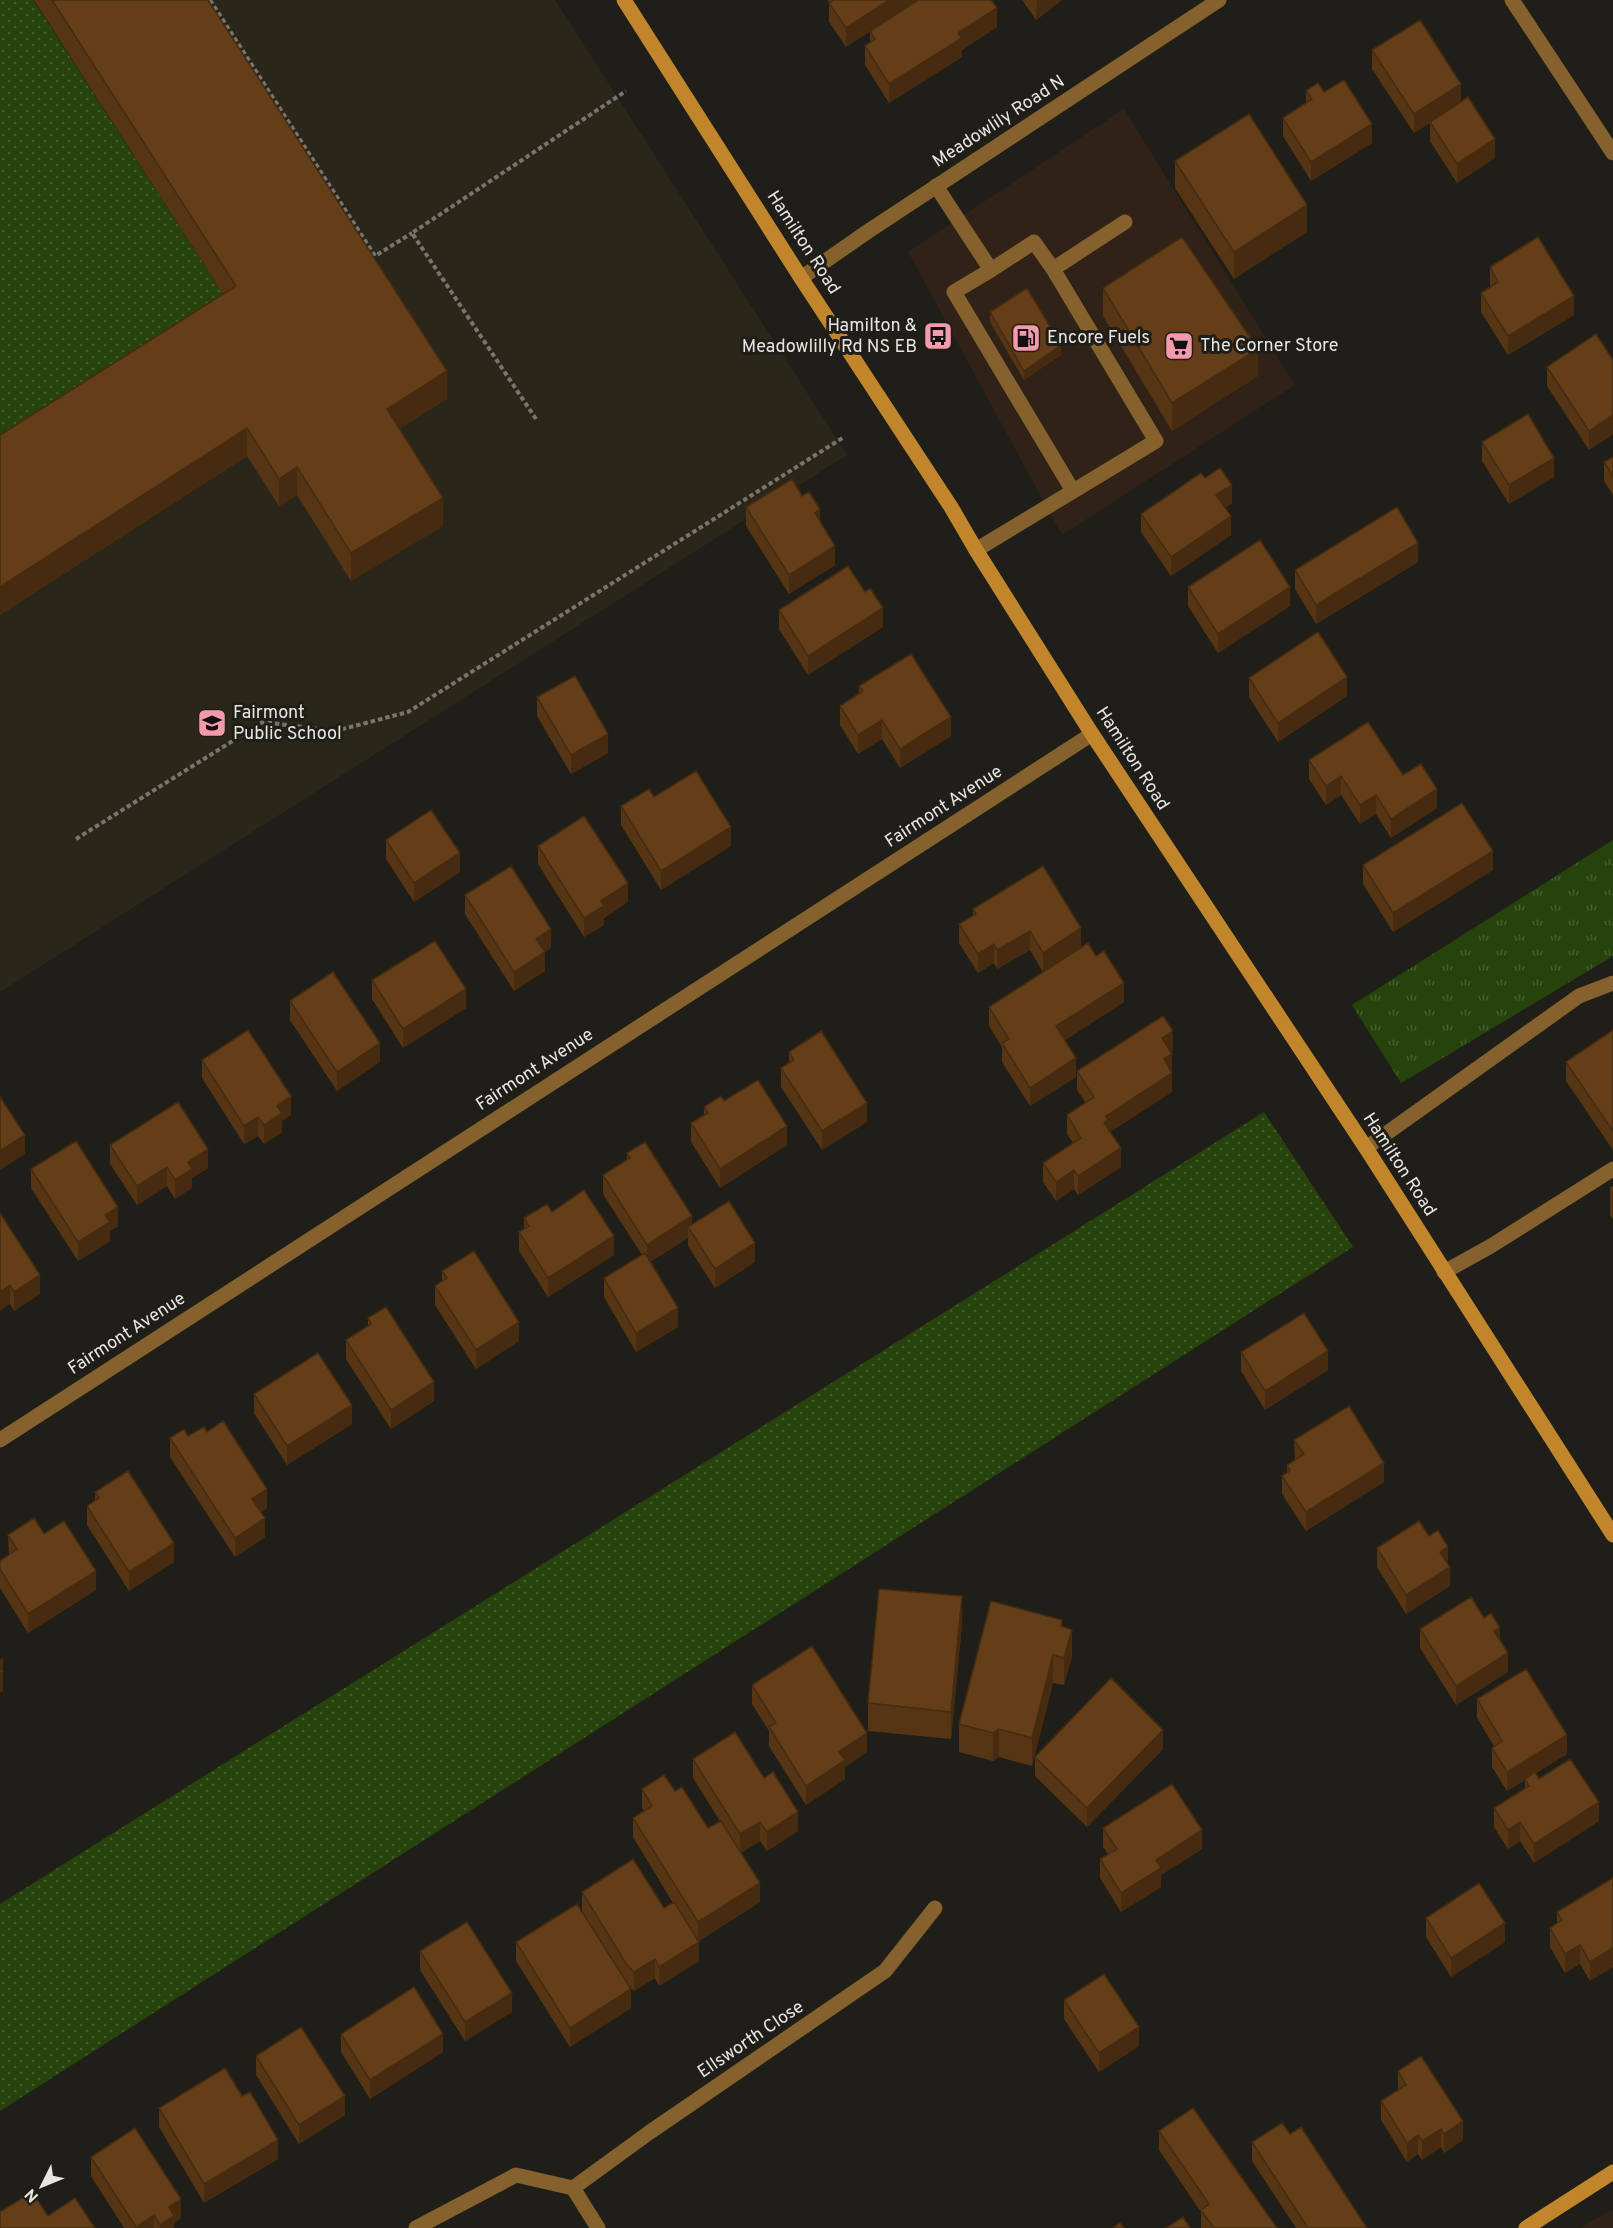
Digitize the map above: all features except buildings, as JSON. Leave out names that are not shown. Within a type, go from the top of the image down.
[{"type":"main road","name":"Hamilton Road","points":[[624,0],[801,278],[951,507],[1092,734],[1366,1148],[1613,1535]]},
{"type":"main road","points":[[1526,2228],[1613,2172]]},
{"type":"street","name":"Meadowlily Road N","points":[[801,278],[936,186],[1219,0]]},
{"type":"street","points":[[1512,0],[1613,153]]},
{"type":"street","points":[[936,186],[991,270]]},
{"type":"street","points":[[1053,269],[1125,222]]},
{"type":"street","points":[[976,550],[1156,441],[1053,269],[1034,242],[954,292],[1073,491]]},
{"type":"street","name":"Fairmont Avenue","points":[[0,1440],[1092,734]]},
{"type":"street","points":[[1366,1148],[1579,996],[1613,982]]},
{"type":"street","points":[[1444,1272],[1491,1246],[1613,1169]]},
{"type":"street","name":"Ellsworth Close","points":[[573,2188],[650,2132],[885,1971],[935,1908]]},
{"type":"street","points":[[416,2228],[516,2175],[573,2188],[598,2228]]},
{"type":"path","points":[[210,0],[375,256],[626,91]]},
{"type":"path","points":[[412,233],[536,419]]},
{"type":"path","points":[[76,839],[263,722],[335,731],[408,712],[844,437]]},
{"type":"shaded area","name":"Fairmont Public School","points":[[0,0],[555,0],[847,455],[0,992]]},
{"type":"shaded area","points":[[1124,109],[1295,385],[1062,535],[908,252]]},
{"type":"shaded area","points":[[1613,2209],[1613,2228],[1580,2228]]},
{"type":"green space","points":[[0,0],[33,0],[235,313],[0,462]]},
{"type":"green space","points":[[1613,840],[1613,956],[1401,1083],[1352,1005]]},
{"type":"green space","points":[[1264,1112],[1353,1247],[0,2111],[0,1904]]},
{"type":"place","name":"Hamilton & Meadowlilly Rd NS EB","points":[[938,336]]},
{"type":"place","name":"Encore Fuels","points":[[1026,338]]},
{"type":"place","name":"The Corner Store","points":[[1179,346]]},
{"type":"place","name":"Fairmont Public School","points":[[212,723]]}]
